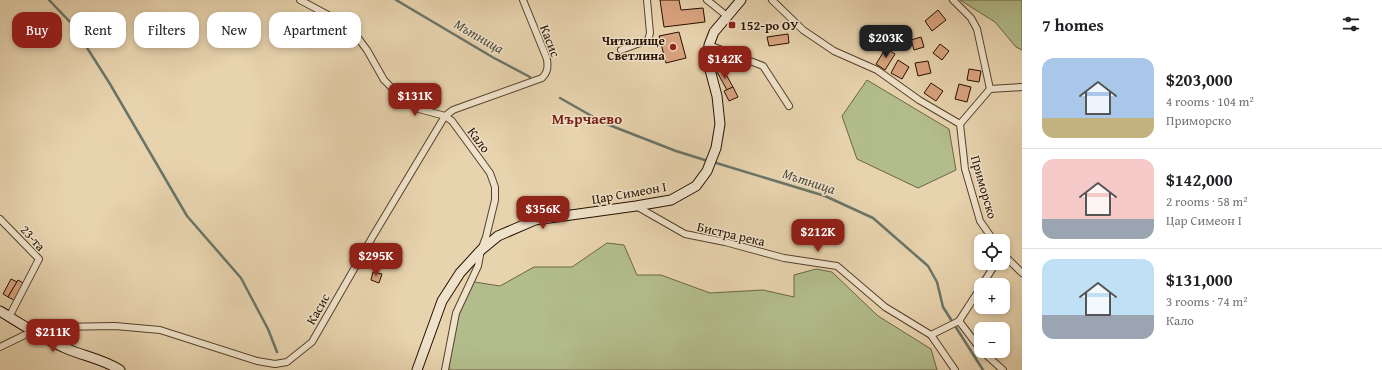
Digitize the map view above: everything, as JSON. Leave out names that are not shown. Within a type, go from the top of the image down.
[{"type":"street","points":[[300,0],[345,24],[352,30],[367,50],[384,80],[402,98],[419,109],[445,116]]},
{"type":"street","name":"Касис","points":[[0,347],[33,331],[55,327],[114,326],[160,330],[257,361],[275,364],[287,362],[312,342],[445,116],[458,108],[542,78],[547,73],[547,59],[522,0]]},
{"type":"street","points":[[621,50],[648,40],[650,33],[647,0]]},
{"type":"street","points":[[707,0],[727,16]]},
{"type":"street","name":"Цар Симеон I","points":[[417,370],[442,301],[460,274],[481,250],[498,236],[536,220],[672,200],[696,186],[709,167],[719,136],[720,124],[717,96],[709,66],[709,45],[714,32],[741,0]]},
{"type":"street","points":[[772,0],[803,30],[834,51],[877,70],[919,100],[960,124],[990,88],[1022,87]]},
{"type":"street","points":[[953,0],[972,18],[977,29],[990,88]]},
{"type":"street","points":[[709,45],[763,66],[789,106]]},
{"type":"street","name":"Кало","points":[[445,116],[452,122],[490,173],[495,187],[495,200],[486,237],[481,250],[478,266],[456,313],[445,370]]},
{"type":"street","name":"Приморско","points":[[960,124],[965,169],[971,192],[980,221],[989,234]]},
{"type":"street","name":"Бистра река","points":[[636,206],[685,234],[724,242],[784,258],[837,266],[885,307],[931,335],[955,370]]},
{"type":"street","name":"23-та","points":[[0,220],[39,259],[10,317]]},
{"type":"street","points":[[1010,261],[1022,274]]},
{"type":"street","points":[[931,335],[959,321],[974,298]]},
{"type":"street","points":[[0,311],[65,348],[96,358],[120,370]]},
{"type":"street","points":[[959,321],[974,341]]},
{"type":"street","points":[[989,358],[1003,370]]},
{"type":"green space","points":[[960,0],[1022,0],[1022,50],[1016,47],[995,22]]},
{"type":"green space","points":[[867,80],[949,129],[956,170],[918,188],[857,159],[842,116]]},
{"type":"green space","points":[[607,243],[624,245],[637,275],[661,275],[710,293],[763,290],[794,297],[794,275],[816,269],[832,272],[878,316],[931,349],[937,370],[449,370],[451,342],[468,281],[500,286],[534,267],[572,267]]},
{"type":"building","points":[[660,0],[679,0],[681,10],[703,8],[705,22],[664,27]]},
{"type":"building","points":[[938,10],[946,20],[932,31],[925,21]]},
{"type":"building","name":"Читалище Светлина","points":[[679,32],[686,58],[666,63],[659,36]]},
{"type":"building","points":[[788,34],[789,43],[769,46],[767,37]]},
{"type":"building","points":[[921,37],[924,47],[914,50],[911,40]]},
{"type":"building","points":[[940,44],[949,51],[942,60],[933,53]]},
{"type":"building","points":[[886,48],[895,54],[885,70],[876,64]]},
{"type":"building","points":[[898,60],[909,67],[902,79],[891,73]]},
{"type":"building","points":[[928,61],[931,73],[918,76],[915,63]]},
{"type":"building","points":[[723,69],[733,87],[727,90],[717,72]]},
{"type":"building","points":[[969,69],[981,71],[979,82],[967,80]]},
{"type":"building","points":[[931,83],[943,91],[936,101],[924,93]]},
{"type":"building","points":[[959,84],[971,87],[967,102],[955,99]]},
{"type":"building","points":[[733,87],[738,97],[729,101],[724,91]]},
{"type":"building","points":[[373,272],[382,274],[379,283],[371,280]]},
{"type":"building","points":[[11,279],[17,282],[8,297],[3,294]]},
{"type":"building","points":[[18,280],[25,284],[16,301],[8,297]]},
{"type":"waterway","points":[[49,0],[72,24],[110,84],[187,216],[241,278],[268,329],[277,352]]},
{"type":"waterway","name":"Мътница","points":[[396,0],[494,58],[530,77]]},
{"type":"waterway","name":"Мътница","points":[[560,98],[604,123],[676,151],[708,161]]},
{"type":"waterway","name":"Мътница","points":[[713,162],[825,196],[873,218],[928,266],[937,282],[943,307],[983,370]]},
{"type":"place","name":"152-ро ОУ","points":[[732,25]]},
{"type":"place","name":"Читалище Светлина","points":[[673,47]]},
{"type":"district","name":"Мърчаево","points":[[587,118]]}]
